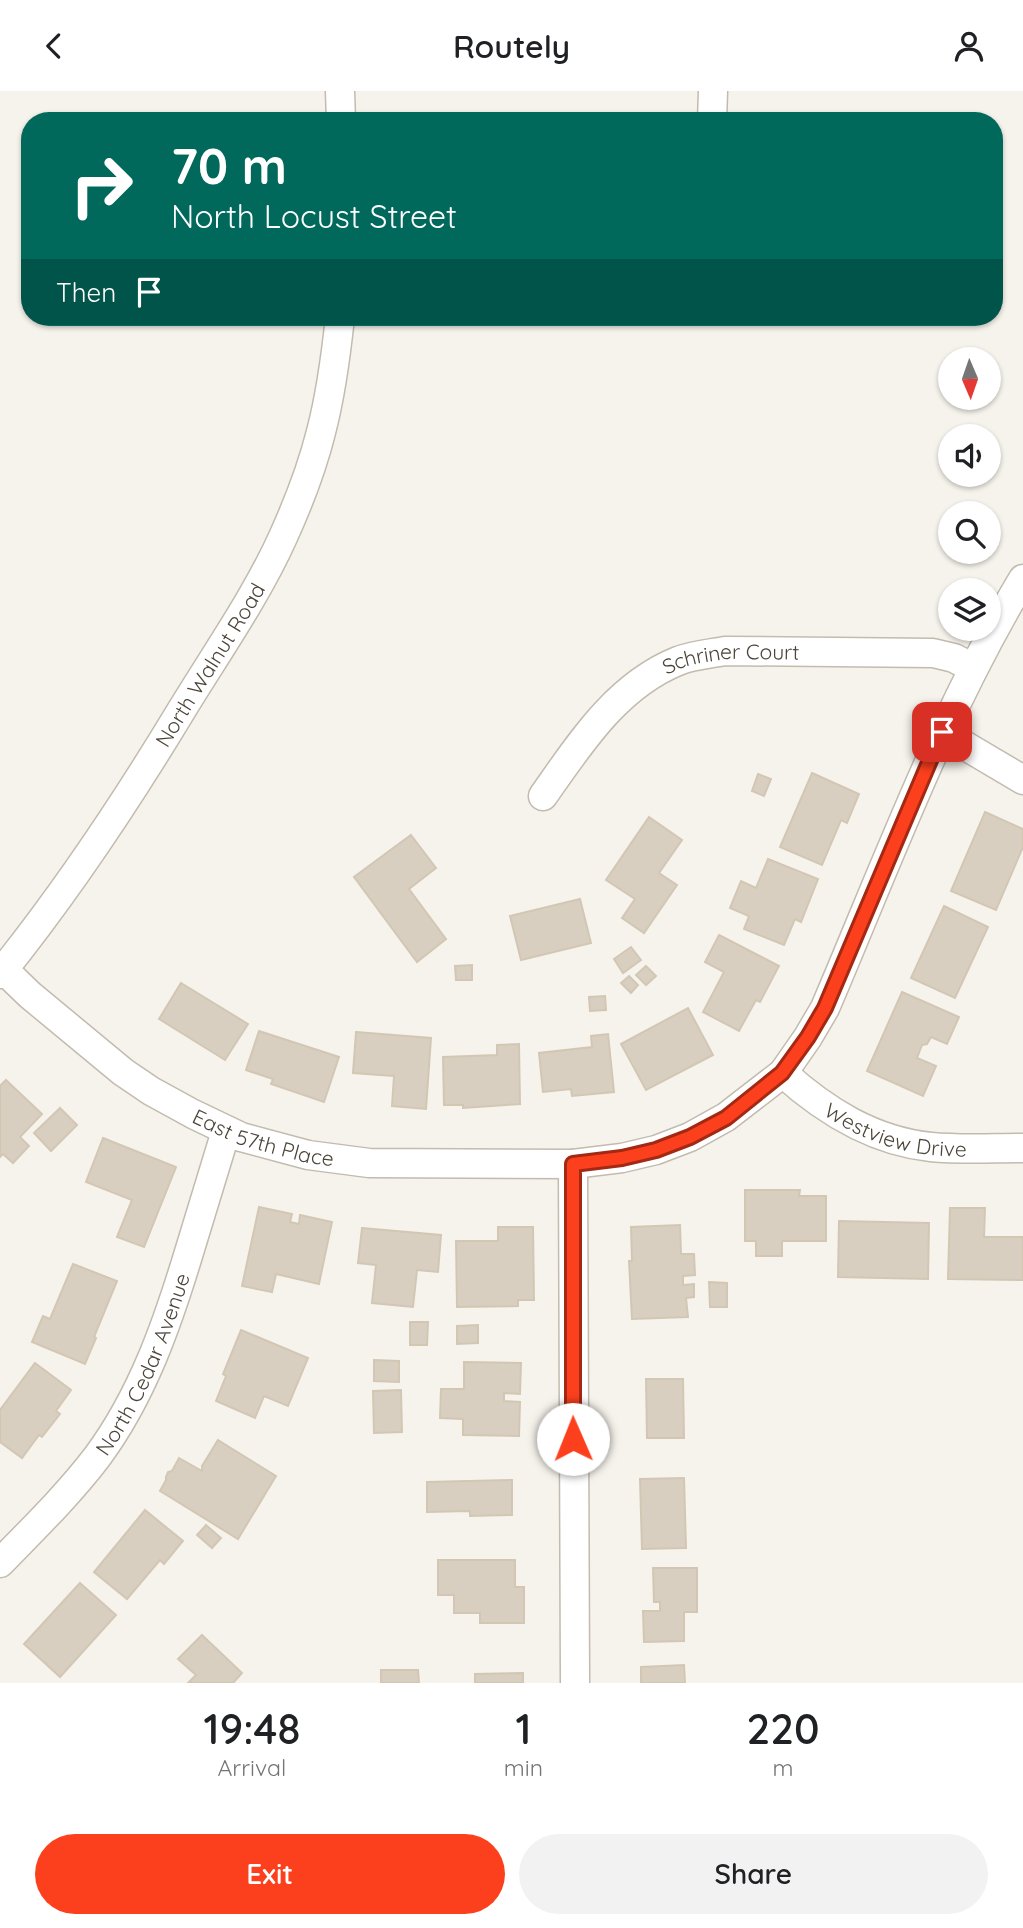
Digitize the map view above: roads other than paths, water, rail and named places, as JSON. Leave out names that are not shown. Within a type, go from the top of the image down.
[{"type":"street","points":[[341,91],[341,112]]},
{"type":"street","points":[[712,112],[713,91]]},
{"type":"street","name":"North Walnut Road","points":[[2,971],[98,843],[185,705],[283,538],[321,433],[339,326]]},
{"type":"street","name":"East 57th Place","points":[[2,971],[123,1072],[151,1091],[226,1131],[308,1155],[369,1163],[573,1164],[622,1158],[656,1150],[690,1137],[726,1118],[782,1073],[808,1037],[825,1008],[942,732],[995,626],[1023,579]]},
{"type":"street","name":"Schriner Court","points":[[543,796],[591,728],[626,694],[651,675],[693,656],[725,651],[933,653],[954,658],[973,668]]},
{"type":"street","points":[[942,732],[1023,780]]},
{"type":"street","name":"Westview Drive","points":[[782,1073],[808,1096],[880,1136],[928,1147],[1023,1148]]},
{"type":"street","name":"North Cedar Avenue","points":[[0,1563],[97,1456],[127,1411],[151,1363],[174,1302],[226,1131]]},
{"type":"street","points":[[573,1164],[575,1683]]}]
